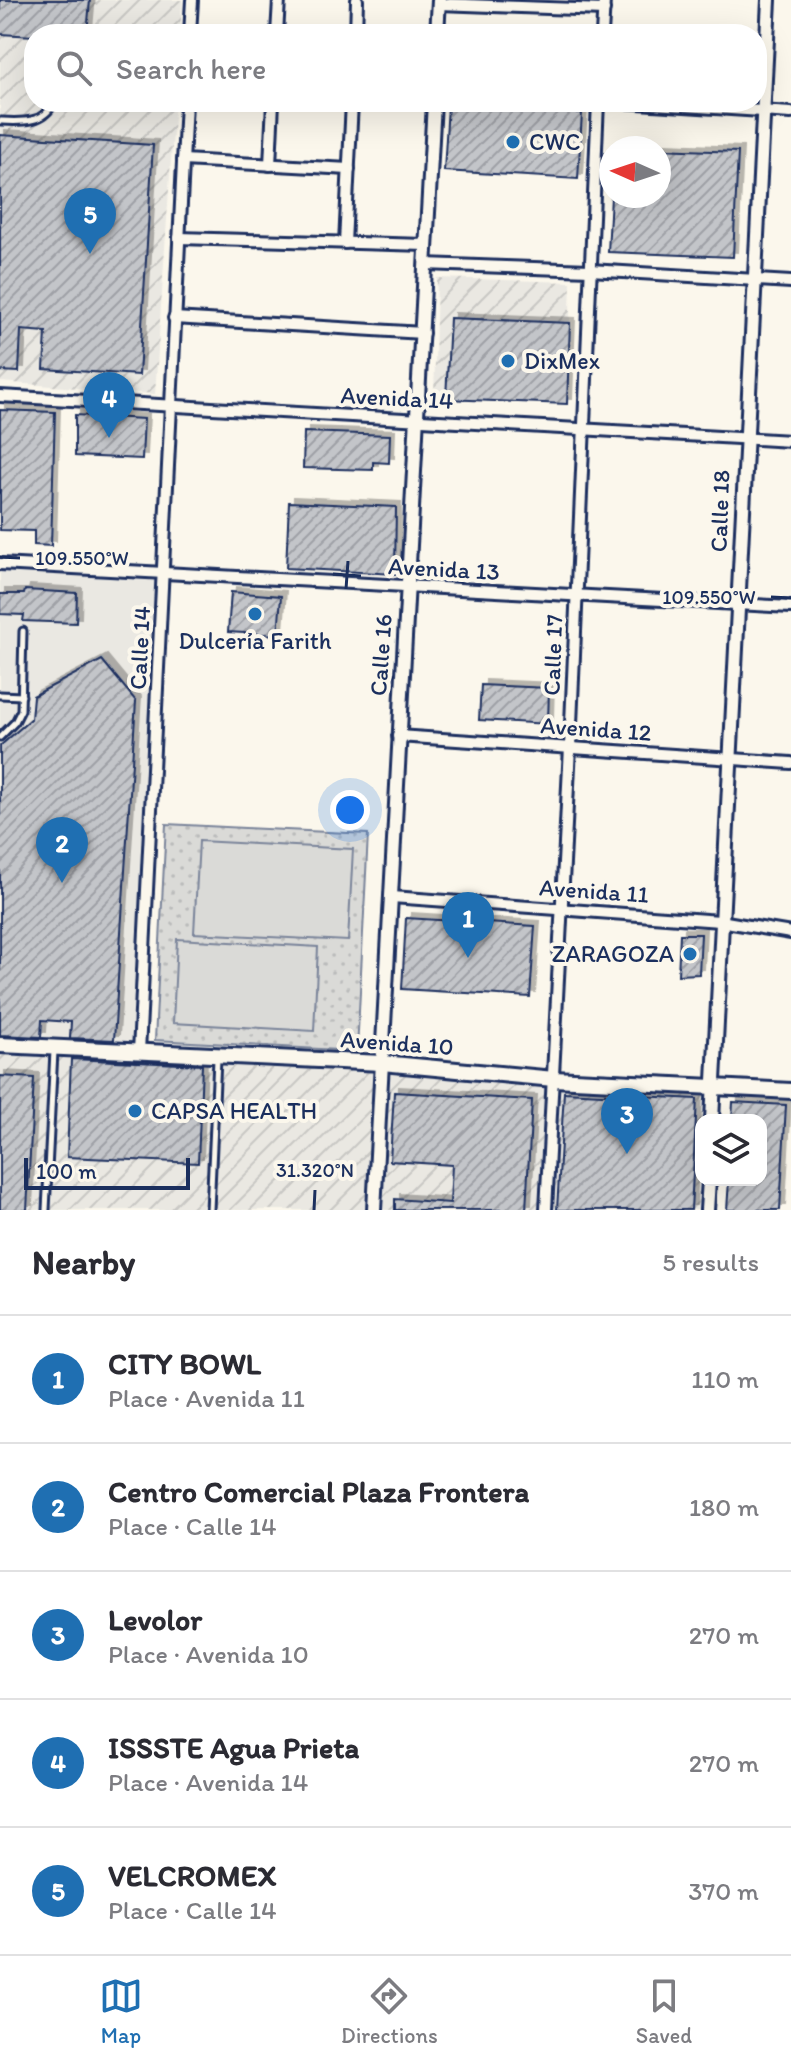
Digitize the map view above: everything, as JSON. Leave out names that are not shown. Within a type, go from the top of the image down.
[{"type":"main road","name":"Avenida 10","points":[[0,1045],[382,1063],[554,1079],[791,1091]]},
{"type":"street","points":[[191,24],[192,0]]},
{"type":"street","points":[[278,24],[279,0]]},
{"type":"street","points":[[356,24],[357,0]]},
{"type":"street","name":"Calle 18","points":[[767,37],[769,0]]},
{"type":"street","points":[[438,24],[439,2],[604,5]]},
{"type":"street","name":"Calle 14","points":[[139,1052],[185,112]]},
{"type":"street","points":[[270,165],[273,112]]},
{"type":"street","points":[[345,243],[352,112]]},
{"type":"street","name":"Calle 16","points":[[374,1210],[433,112]]},
{"type":"street","name":"Calle 17","points":[[546,1210],[598,112]]},
{"type":"street","points":[[763,112],[791,113]]},
{"type":"street","name":"Calle 18","points":[[712,1114],[763,112]]},
{"type":"street","points":[[183,160],[349,169]]},
{"type":"street","points":[[179,238],[426,245]]},
{"type":"street","points":[[425,264],[791,282]]},
{"type":"street","points":[[174,318],[423,333]]},
{"type":"street","name":"Avenida 14","points":[[0,396],[791,441]]},
{"type":"street","name":"Avenida 13","points":[[0,564],[791,607]]},
{"type":"street","name":"Avenida 12","points":[[398,736],[791,763]]},
{"type":"street","name":"Avenida 11","points":[[392,897],[720,921],[791,933]]},
{"type":"street","points":[[707,1210],[709,1186]]},
{"type":"lane","points":[[0,121],[29,121],[49,112]]},
{"type":"lane","points":[[0,737],[15,722],[21,710],[23,631]]},
{"type":"lane","points":[[0,695],[22,696]]},
{"type":"lane","points":[[46,1210],[54,1048]]},
{"type":"lane","points":[[210,1210],[217,1056]]},
{"type":"shaded area","points":[[0,0],[182,0],[181,24],[24,24],[24,112],[174,112],[155,394],[0,382]]},
{"type":"shaded area","name":"DixMex","points":[[437,278],[571,282],[567,404],[434,399]]},
{"type":"shaded area","points":[[0,564],[163,573],[139,1052],[0,1045]]},
{"type":"shaded area","points":[[166,824],[368,834],[357,1051],[155,1040]]},
{"type":"shaded area","points":[[199,841],[353,849],[348,941],[194,933]]},
{"type":"shaded area","points":[[177,939],[318,947],[314,1031],[173,1023]]},
{"type":"shaded area","points":[[0,1053],[713,1087],[711,1114],[695,1114],[695,1186],[708,1186],[706,1210],[0,1210]]},
{"type":"building","points":[[0,0],[90,0],[88,24],[24,24],[24,35],[0,34]]},
{"type":"building","name":"CWC","points":[[448,112],[582,113],[578,179],[444,171]]},
{"type":"building","points":[[0,135],[153,145],[139,375],[44,369],[46,332],[21,330],[19,372],[0,371]]},
{"type":"building","points":[[671,149],[738,152],[733,257],[608,252],[610,208],[671,208]]},
{"type":"building","name":"DixMex","points":[[450,318],[570,323],[567,404],[446,399]]},
{"type":"building","points":[[0,410],[55,412],[51,546],[34,545],[34,531],[0,530]]},
{"type":"building","points":[[75,415],[144,419],[142,459],[75,456]]},
{"type":"building","points":[[304,432],[390,435],[389,463],[373,462],[373,470],[303,468]]},
{"type":"building","points":[[289,502],[396,507],[395,574],[286,568]]},
{"type":"building","points":[[25,590],[77,593],[76,623],[23,621],[24,615],[0,614],[0,594],[24,594]]},
{"type":"building","name":"Dulcería Farith","points":[[231,592],[281,596],[278,635],[228,632]]},
{"type":"building","points":[[102,660],[136,701],[114,1040],[70,1038],[71,1022],[42,1020],[41,1037],[0,1035],[0,746],[31,719],[33,696]]},
{"type":"building","points":[[481,685],[549,688],[548,724],[479,720]]},
{"type":"building","points":[[406,918],[535,926],[530,997],[402,989]]},
{"type":"building","name":"ZARAGOZA","points":[[680,934],[701,934],[699,974],[678,975]]},
{"type":"building","name":"CAPSA HEALTH","points":[[71,1059],[202,1065],[198,1163],[67,1157]]},
{"type":"building","points":[[0,1076],[34,1078],[27,1210],[0,1210]]},
{"type":"building","points":[[394,1092],[532,1100],[526,1210],[395,1210],[395,1199],[450,1203],[452,1165],[390,1161]]},
{"type":"building","points":[[564,1092],[697,1099],[691,1210],[557,1210]]},
{"type":"building","points":[[733,1102],[786,1105],[780,1210],[727,1210],[729,1186],[767,1186],[767,1114],[732,1114]]},
{"type":"place","name":"CWC","points":[[513,142]]},
{"type":"place","name":"VELCROMEX","points":[[90,254]]},
{"type":"place","name":"DixMex","points":[[508,361]]},
{"type":"place","name":"ISSSTE Agua Prieta","points":[[109,438]]},
{"type":"place","name":"Dulcería Farith","points":[[255,614]]},
{"type":"place","name":"Centro Comercial Plaza Frontera","points":[[62,883]]},
{"type":"place","name":"ZARAGOZA","points":[[690,954]]},
{"type":"place","name":"CITY BOWL","points":[[468,958]]},
{"type":"place","name":"CAPSA HEALTH","points":[[135,1111]]},
{"type":"place","name":"Levolor","points":[[627,1154]]}]
